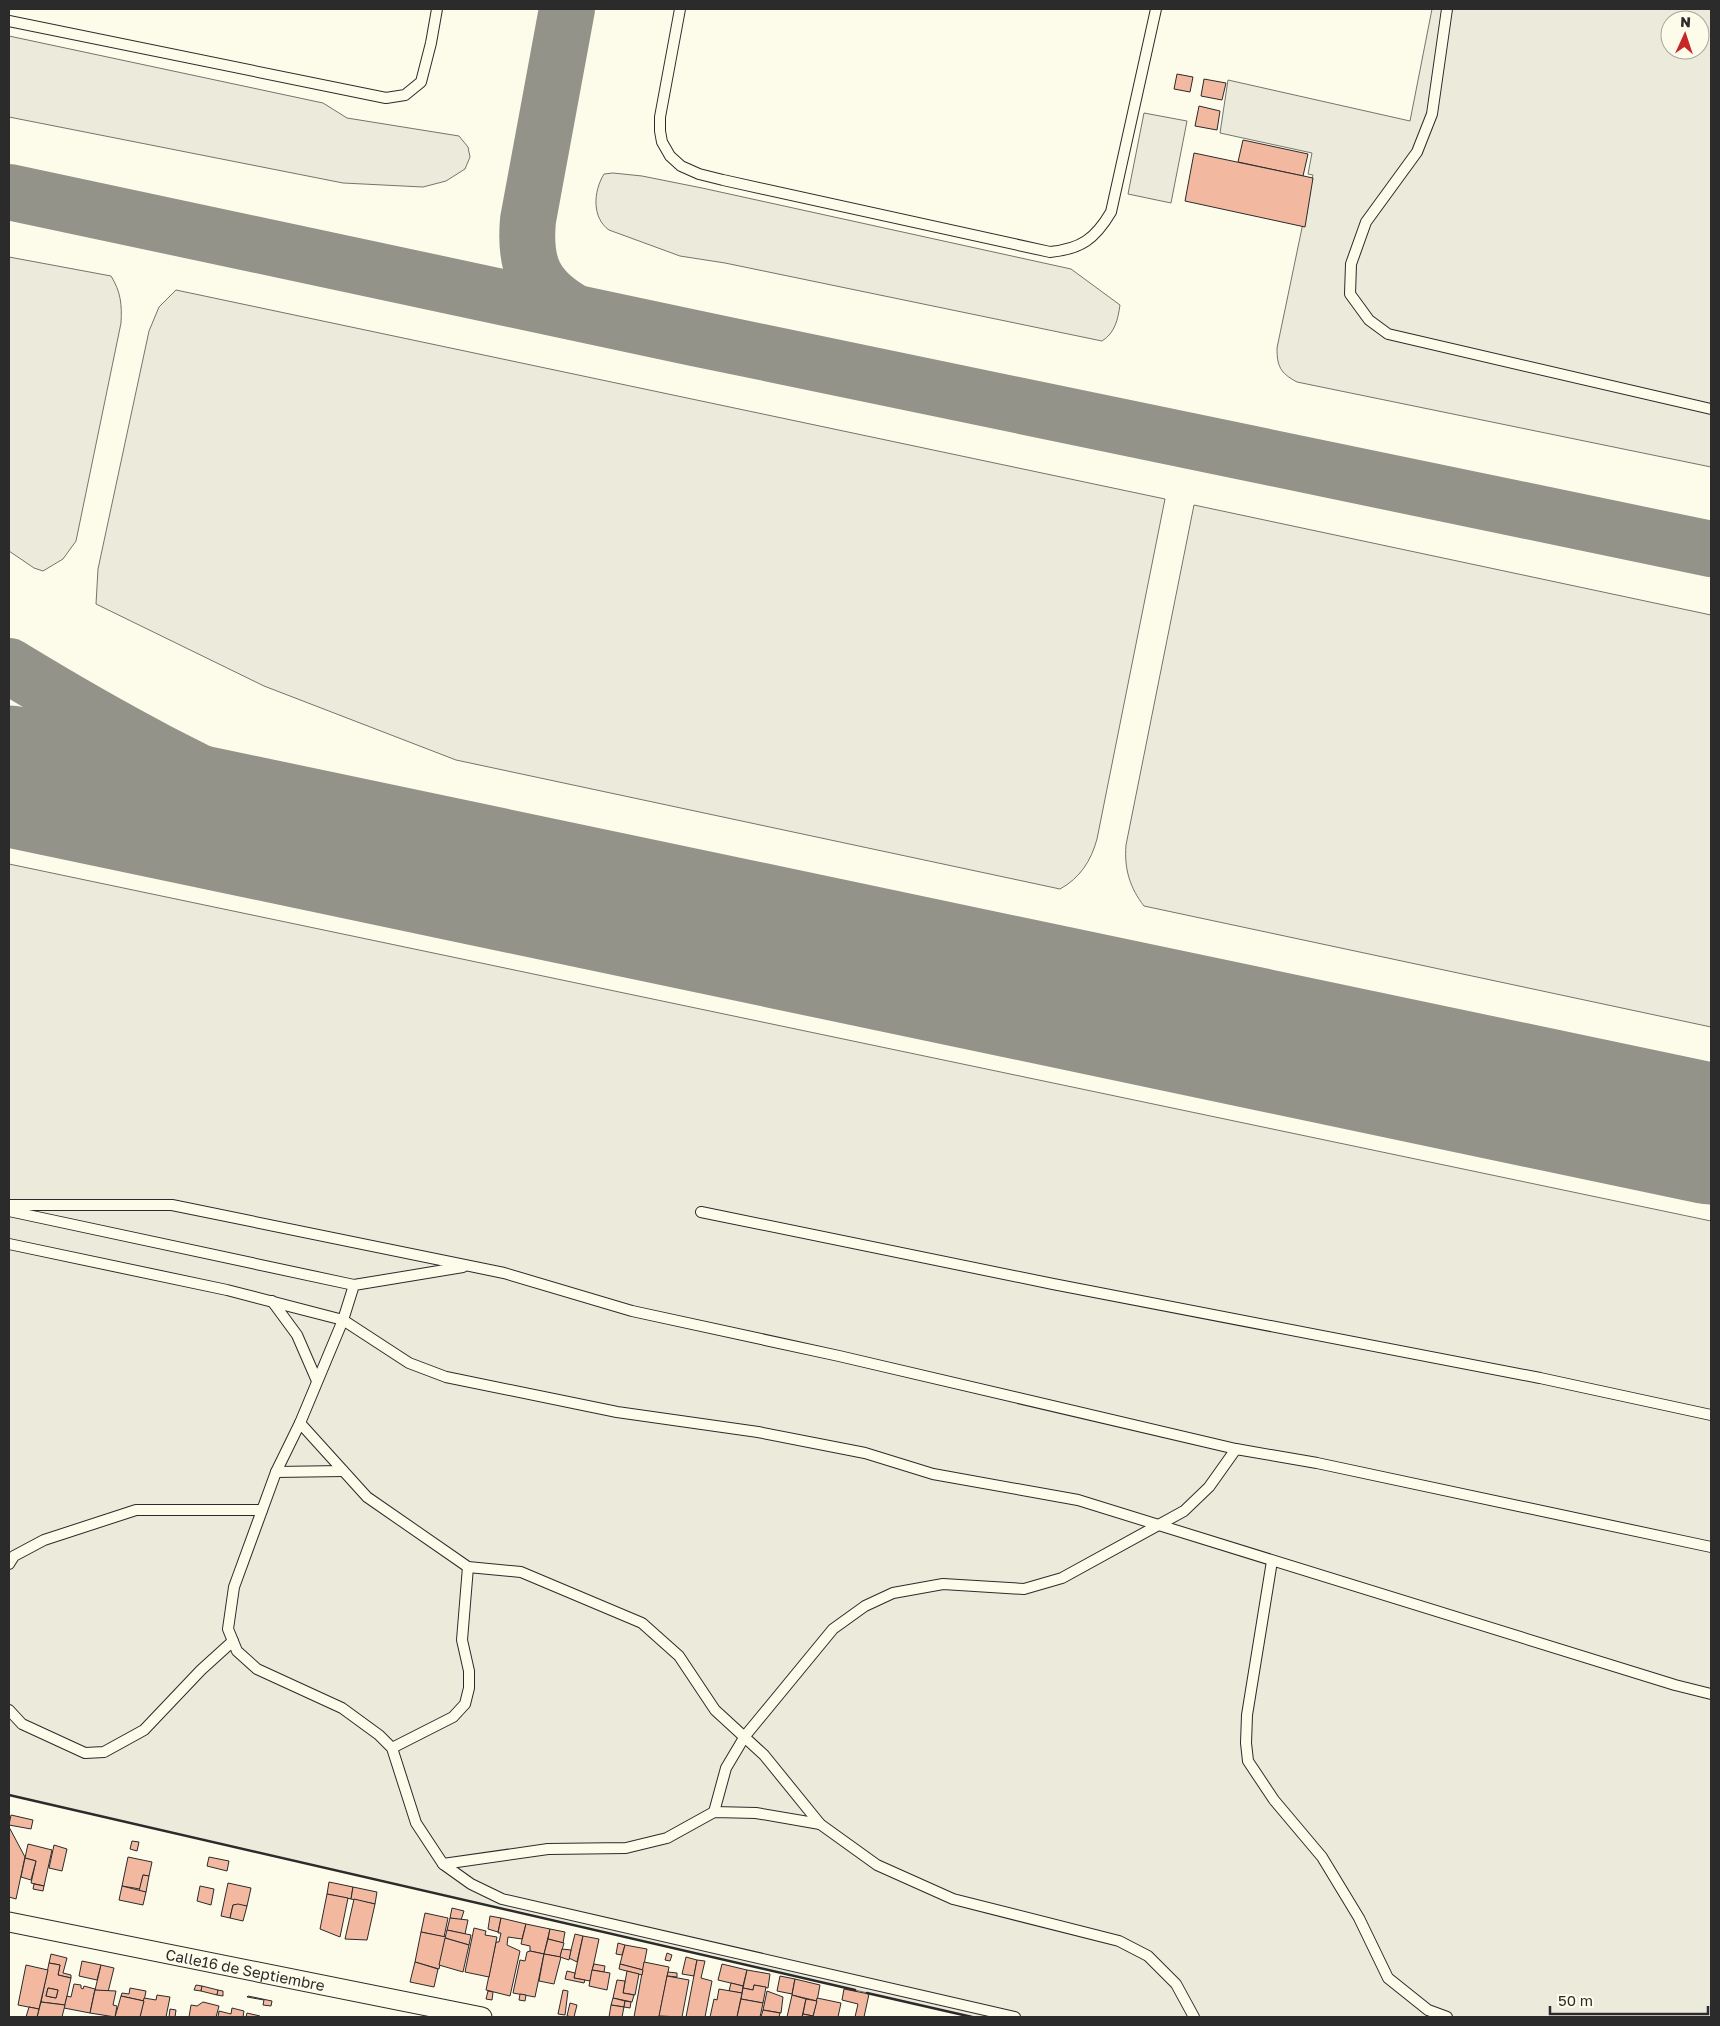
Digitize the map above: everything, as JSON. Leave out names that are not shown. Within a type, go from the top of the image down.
[{"type":"street","name":"Calle16 de Septiembre","points":[[9,1922],[427,2011],[482,2017]]},
{"type":"lane","points":[[9,21],[386,98],[405,95],[420,82],[431,43],[437,9]]},
{"type":"lane","points":[[680,9],[660,131],[662,142],[670,156],[681,166],[698,174],[723,180],[1050,252],[1068,250],[1084,244],[1101,229],[1111,212],[1156,9]]},
{"type":"lane","points":[[1447,9],[1432,114],[1418,152],[1366,222],[1351,264],[1350,294],[1369,320],[1388,334],[1711,409]]},
{"type":"lane","points":[[9,1205],[172,1205],[504,1273],[632,1311],[839,1356],[1236,1449],[1326,1465],[1711,1548]]},
{"type":"lane","points":[[9,1211],[354,1285],[470,1266]]},
{"type":"lane","points":[[701,1212],[1053,1284],[1540,1378],[1711,1416]]},
{"type":"lane","points":[[9,1244],[272,1301],[343,1320],[409,1363],[446,1377],[618,1412],[758,1432],[865,1453],[933,1474],[1078,1500],[1272,1562],[1675,1685],[1711,1694]]},
{"type":"lane","points":[[354,1285],[343,1320],[300,1423],[276,1472],[234,1587],[228,1629],[237,1651],[257,1669],[342,1708],[379,1735],[392,1748],[416,1823],[443,1864],[471,1884],[502,1899],[1015,2017]]},
{"type":"lane","points":[[272,1301],[297,1335],[317,1381]]},
{"type":"lane","points":[[300,1423],[367,1497],[468,1567],[521,1572],[642,1623],[679,1656],[715,1710],[745,1736],[764,1756],[820,1824],[877,1865],[953,1898],[1119,1941],[1148,1956],[1176,1984],[1194,2017]]},
{"type":"lane","points":[[714,1812],[726,1768],[745,1736],[833,1629],[865,1606],[893,1593],[943,1584],[1024,1589],[1062,1578],[1184,1511],[1209,1487],[1236,1449]]},
{"type":"lane","points":[[276,1472],[343,1471]]},
{"type":"lane","points":[[9,1564],[14,1556],[44,1540],[136,1510],[262,1510]]},
{"type":"lane","points":[[1272,1562],[1247,1715],[1246,1743],[1248,1761],[1274,1800],[1322,1857],[1359,1918],[1388,1978],[1428,2010],[1447,2017]]},
{"type":"lane","points":[[392,1748],[453,1717],[465,1704],[469,1688],[469,1671],[462,1640],[468,1567]]},
{"type":"lane","points":[[9,1710],[22,1724],[85,1753],[104,1752],[144,1730],[201,1670],[233,1641]]},
{"type":"lane","points":[[443,1864],[548,1849],[626,1848],[667,1838],[714,1812],[756,1813],[820,1824]]},
{"type":"shaded area","points":[[1432,9],[1711,9],[1711,467],[1297,382],[1283,372],[1278,360],[1277,348],[1313,175],[1308,174],[1312,153],[1220,133],[1228,80],[1410,121]]},
{"type":"shaded area","points":[[9,36],[323,103],[347,118],[459,136],[468,147],[470,157],[465,169],[446,181],[423,187],[343,183],[9,117]]},
{"type":"shaded area","points":[[1144,113],[1187,121],[1171,203],[1128,194]]},
{"type":"shaded area","points":[[604,174],[642,176],[702,188],[1071,269],[1120,305],[1117,320],[1113,330],[1102,341],[725,263],[680,256],[609,230],[603,225],[597,212],[596,196]]},
{"type":"shaded area","points":[[9,257],[111,276],[119,293],[121,304],[121,323],[76,541],[63,559],[43,571],[34,568],[9,551]]},
{"type":"shaded area","points":[[176,290],[1165,499],[1097,839],[1088,862],[1073,880],[1060,889],[456,760],[264,686],[96,604],[98,569],[149,331],[159,307]]},
{"type":"shaded area","points":[[1194,505],[1711,615],[1711,1027],[1144,906],[1129,878],[1126,862],[1126,845]]},
{"type":"shaded area","points":[[9,864],[1711,1221],[1711,2017],[972,2017],[9,1795]]},
{"type":"building","points":[[1177,74],[1193,77],[1190,92],[1174,89]]},
{"type":"building","points":[[1204,79],[1226,83],[1222,100],[1201,96]]},
{"type":"building","points":[[1199,106],[1220,111],[1217,130],[1195,126]]},
{"type":"building","points":[[1243,140],[1308,154],[1303,176],[1238,162]]},
{"type":"building","points":[[1194,153],[1313,178],[1305,227],[1185,201]]},
{"type":"building","points":[[11,1815],[33,1820],[31,1829],[9,1825]]},
{"type":"building","points":[[9,1827],[25,1857],[16,1899],[9,1897]]},
{"type":"building","points":[[132,1841],[139,1842],[137,1851],[130,1849]]},
{"type":"building","points":[[28,1844],[52,1850],[44,1886],[31,1883],[36,1861],[25,1858]]},
{"type":"building","points":[[54,1845],[67,1849],[62,1871],[49,1868]]},
{"type":"building","points":[[128,1857],[152,1862],[149,1876],[143,1875],[140,1889],[122,1886]]},
{"type":"building","points":[[209,1857],[229,1861],[227,1871],[207,1866]]},
{"type":"building","points":[[25,1858],[36,1861],[31,1880],[21,1877]]},
{"type":"building","points":[[143,1875],[149,1876],[146,1892],[139,1891]]},
{"type":"building","points":[[329,1882],[353,1887],[351,1899],[327,1894]]},
{"type":"building","points":[[228,1883],[251,1888],[247,1906],[233,1905],[230,1918],[221,1916]]},
{"type":"building","points":[[34,1884],[44,1886],[43,1891],[33,1889]]},
{"type":"building","points":[[122,1886],[146,1892],[143,1905],[119,1900]]},
{"type":"building","points":[[200,1886],[214,1889],[211,1905],[197,1901]]},
{"type":"building","points":[[353,1887],[377,1892],[375,1904],[351,1899]]},
{"type":"building","points":[[327,1894],[348,1898],[340,1937],[320,1929]]},
{"type":"building","points":[[354,1899],[375,1904],[367,1940],[345,1939]]},
{"type":"building","points":[[233,1905],[247,1906],[243,1921],[230,1918]]},
{"type":"building","points":[[452,1908],[464,1911],[461,1920],[450,1918]]},
{"type":"building","points":[[425,1913],[448,1918],[444,1937],[421,1932]]},
{"type":"building","points":[[490,1916],[501,1918],[498,1932],[488,1929]]},
{"type":"building","points":[[450,1918],[468,1920],[465,1934],[447,1930]]},
{"type":"building","points":[[501,1918],[526,1924],[522,1939],[508,1937],[507,1945],[520,1951],[510,1996],[486,1990],[496,1942],[499,1942],[501,1933],[498,1933]]},
{"type":"building","points":[[526,1924],[550,1929],[544,1954],[530,1951],[530,1946],[521,1944]]},
{"type":"building","points":[[474,1928],[486,1931],[485,1935],[497,1937],[489,1977],[465,1972]]},
{"type":"building","points":[[550,1929],[565,1932],[563,1943],[548,1939]]},
{"type":"building","points":[[447,1930],[471,1935],[469,1945],[445,1938]]},
{"type":"building","points":[[421,1932],[446,1937],[439,1969],[415,1962]]},
{"type":"building","points":[[575,1934],[583,1936],[577,1962],[569,1958]]},
{"type":"building","points":[[583,1936],[599,1939],[590,1981],[574,1978]]},
{"type":"building","points":[[445,1938],[469,1945],[463,1972],[439,1965]]},
{"type":"building","points":[[548,1939],[564,1943],[560,1957],[544,1954]]},
{"type":"building","points":[[618,1943],[625,1945],[622,1955],[616,1954]]},
{"type":"building","points":[[625,1945],[647,1949],[643,1970],[620,1964]]},
{"type":"building","points":[[562,1949],[571,1950],[569,1960],[560,1957]]},
{"type":"building","points":[[527,1952],[544,1954],[535,1997],[513,1993],[520,1960],[525,1961]]},
{"type":"building","points":[[667,1953],[672,1955],[670,1961],[665,1960]]},
{"type":"building","points":[[51,1954],[67,1958],[63,1973],[71,1975],[71,1978],[58,1975],[60,1965],[49,1963]]},
{"type":"building","points":[[544,1954],[561,1957],[554,1984],[539,1981]]},
{"type":"building","points":[[686,1957],[697,1960],[694,1976],[682,1974]]},
{"type":"building","points":[[697,1960],[705,1961],[701,1978],[712,1981],[705,2017],[686,2017]]},
{"type":"building","points":[[82,1961],[101,1965],[97,1980],[79,1976]]},
{"type":"building","points":[[415,1962],[438,1969],[434,1987],[410,1982]]},
{"type":"building","points":[[644,1962],[669,1967],[659,2017],[634,2017]]},
{"type":"building","points":[[49,1963],[60,1965],[58,1975],[71,1978],[65,2005],[41,2002]],"holes":[[[48,1988],[58,1990],[56,1998],[46,1996]]]},
{"type":"building","points":[[594,1964],[605,1966],[604,1972],[592,1970]]},
{"type":"building","points":[[620,1964],[643,1970],[642,1975],[619,1969]]},
{"type":"building","points":[[722,1964],[747,1970],[743,1986],[718,1980]]},
{"type":"building","points":[[26,1965],[48,1970],[39,2009],[18,2005]]},
{"type":"building","points":[[101,1965],[114,1968],[108,1992],[95,1990]]},
{"type":"building","points":[[592,1970],[610,1973],[607,1990],[589,1986]]},
{"type":"building","points":[[747,1970],[770,1974],[768,1988],[754,1985],[753,1990],[743,1988]]},
{"type":"building","points":[[567,1971],[575,1973],[574,1978],[585,1980],[584,1983],[565,1979]]},
{"type":"building","points":[[627,1971],[639,1974],[635,1995],[623,1993]]},
{"type":"building","points":[[668,1972],[677,1973],[677,1977],[667,1976]]},
{"type":"building","points":[[667,1976],[689,1980],[682,2017],[659,2016]]},
{"type":"building","points":[[780,1976],[795,1979],[792,1994],[777,1991]]},
{"type":"building","points":[[795,1979],[820,1985],[817,2001],[792,1995]]},
{"type":"building","points":[[617,1980],[625,1981],[623,1993],[634,1995],[632,2002],[613,1998]]},
{"type":"building","points":[[731,1983],[743,1986],[742,1993],[729,1991]]},
{"type":"building","points":[[74,1984],[81,1985],[83,1989],[84,1986],[95,1989],[90,2013],[64,2008],[67,1996],[71,1997]]},
{"type":"building","points":[[196,1985],[202,1986],[201,1991],[194,1990]]},
{"type":"building","points":[[754,1985],[766,1987],[763,2003],[741,1999],[743,1988],[753,1990]]},
{"type":"building","points":[[202,1986],[218,1990],[217,1995],[201,1991]]},
{"type":"building","points":[[48,1988],[58,1990],[56,1998],[46,1996]]},
{"type":"building","points":[[130,1988],[146,1991],[144,2001],[121,1996],[122,1993],[129,1994]]},
{"type":"building","points":[[719,1989],[742,1993],[737,2017],[710,2017],[714,1999],[717,2000]]},
{"type":"building","points":[[844,1989],[869,1994],[864,2017],[855,2017],[858,2004],[842,2000]]},
{"type":"building","points":[[95,1990],[116,1991],[113,2005],[117,2006],[115,2017],[90,2013]]},
{"type":"building","points":[[218,1990],[223,1991],[223,1996],[217,1995]]},
{"type":"building","points":[[563,1990],[568,1991],[565,2015],[558,2014]]},
{"type":"building","points":[[488,1991],[493,1992],[492,2000],[486,1999]]},
{"type":"building","points":[[767,1991],[783,1997],[781,2013],[763,2010]]},
{"type":"building","points":[[520,1994],[526,1995],[525,2001],[519,2000]]},
{"type":"building","points":[[157,1995],[170,1997],[166,2017],[140,2017],[144,1998],[156,2000]]},
{"type":"building","points":[[792,1995],[806,1999],[802,2017],[787,2017]]},
{"type":"building","points":[[121,1996],[144,2001],[140,2017],[115,2017]]},
{"type":"building","points":[[248,1996],[272,2001],[271,2006],[263,2005],[264,2000]]},
{"type":"building","points":[[613,1998],[625,2001],[624,2007],[611,2005]]},
{"type":"building","points":[[817,1998],[841,2003],[838,2017],[813,2017]]},
{"type":"building","points":[[741,1999],[763,2003],[760,2017],[737,2017]]},
{"type":"building","points":[[806,1999],[817,2001],[813,2016],[803,2014]]},
{"type":"building","points":[[625,2001],[631,2002],[630,2008],[624,2007]]},
{"type":"building","points":[[41,2002],[65,2005],[62,2017],[37,2017]]},
{"type":"building","points":[[203,2002],[219,2006],[216,2017],[189,2017],[191,2005],[197,2006]]},
{"type":"building","points":[[570,2003],[577,2005],[574,2017],[567,2016]]},
{"type":"building","points":[[611,2005],[624,2007],[622,2017],[609,2017]]},
{"type":"building","points":[[29,2007],[39,2009],[37,2017],[26,2017]]},
{"type":"building","points":[[232,2008],[244,2011],[243,2017],[218,2017],[219,2011],[231,2014]]},
{"type":"building","points":[[170,2009],[176,2010],[175,2017],[169,2017]]},
{"type":"building","points":[[763,2010],[780,2013],[779,2017],[761,2017]]},
{"type":"building","points":[[247,2013],[260,2016],[246,2017]]},
{"type":"building","points":[[803,2014],[813,2016],[813,2017],[802,2017]]},
{"type":"taxiway","points":[[567,9],[528,220],[527,236],[530,263],[534,274],[549,294],[574,312]]},
{"type":"taxiway","points":[[9,192],[694,338],[1711,549]]},
{"type":"taxiway","points":[[9,666],[122,732],[199,772],[278,808],[346,835],[541,888]]},
{"type":"runway","points":[[9,776],[1711,1134]]},
{"type":"wall","points":[[9,1795],[855,1990]]},
{"type":"wall","points":[[867,1993],[972,2017]]}]
